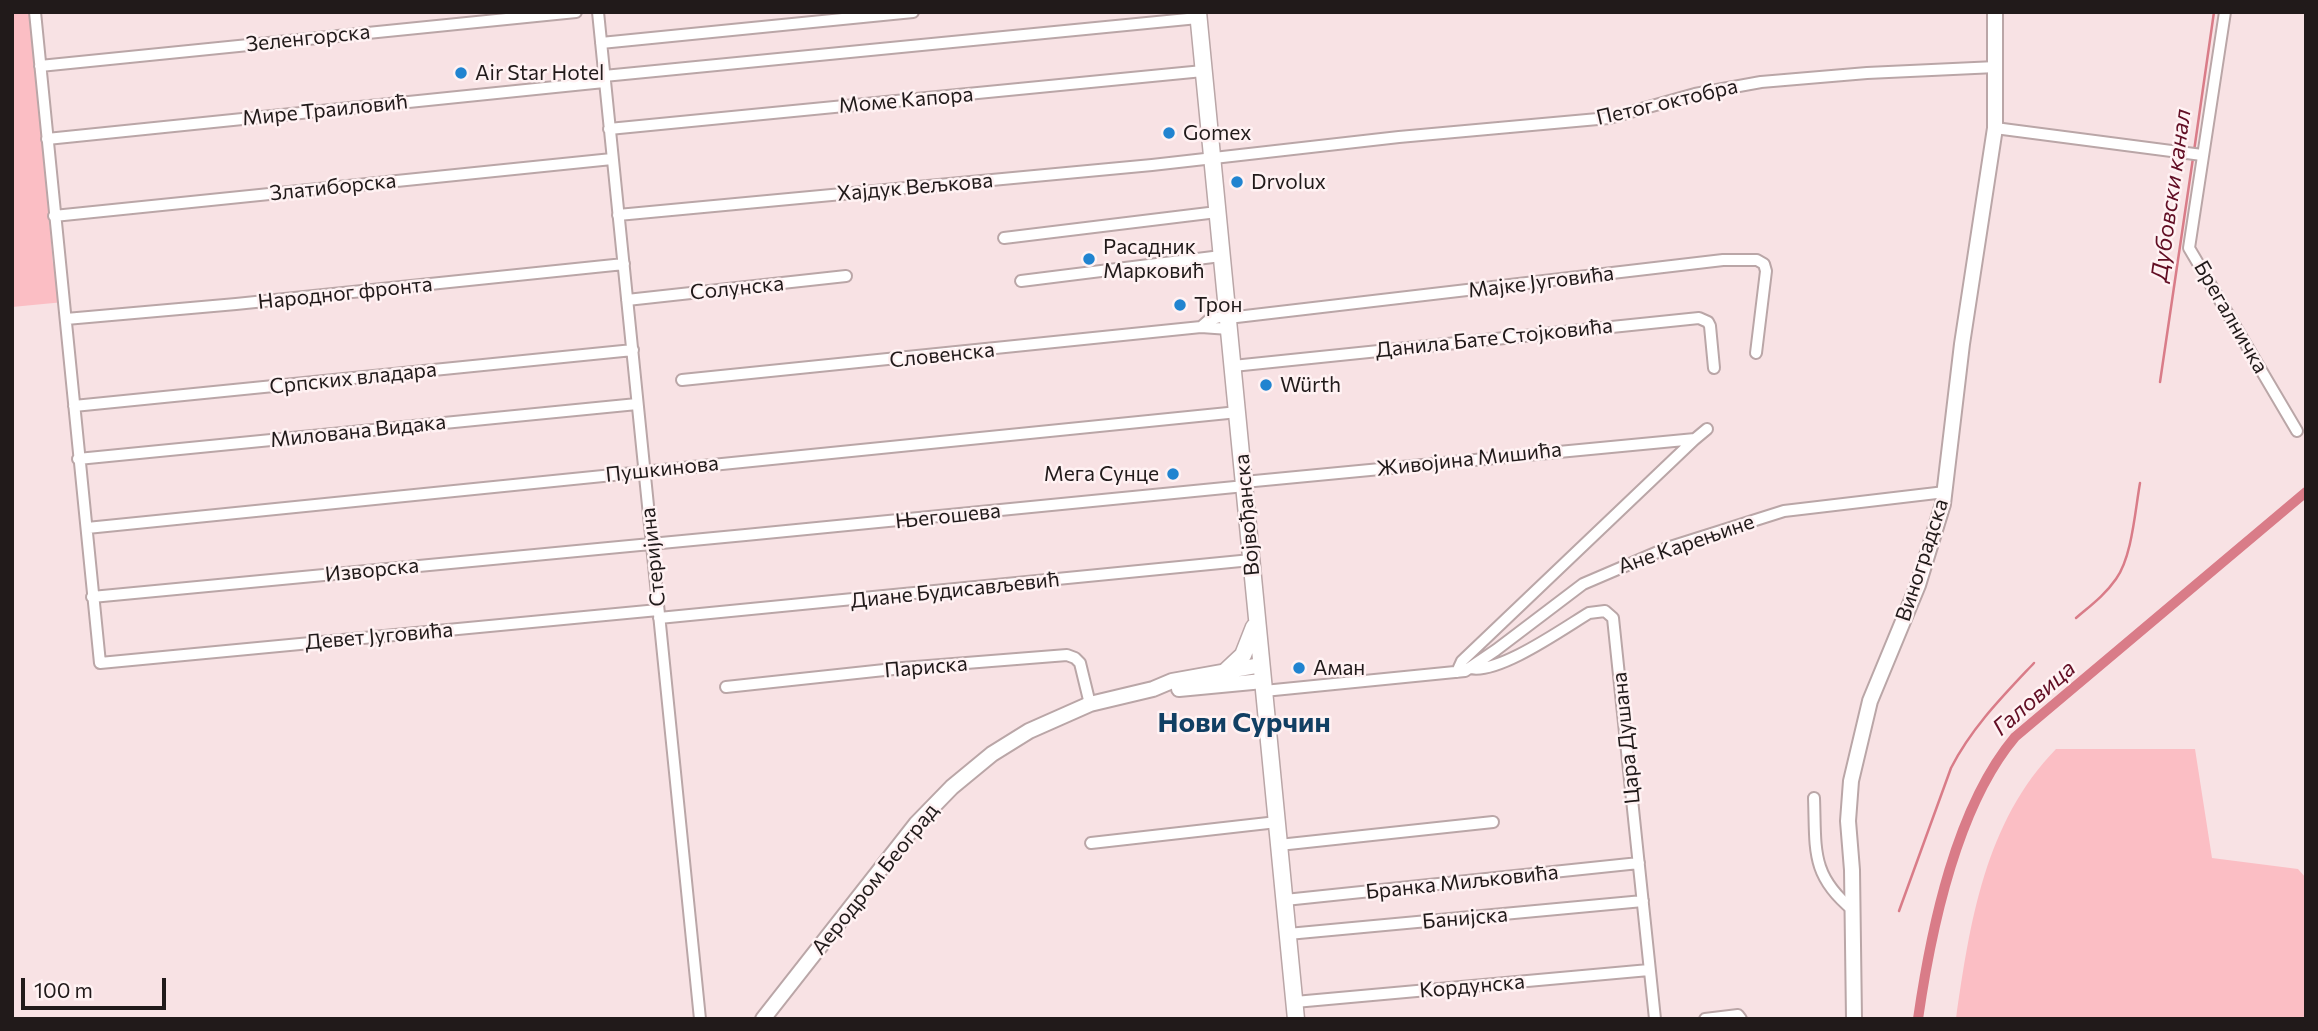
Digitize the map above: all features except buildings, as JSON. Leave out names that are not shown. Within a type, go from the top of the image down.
[{"type":"main road","name":"Војвођанска","points":[[1198,15],[1296,1011]]},
{"type":"main road","points":[[1227,670],[1239,661],[1247,650],[1257,618]]},
{"type":"street","points":[[35,12],[92,597]]},
{"type":"street","name":"Зеленгорска","points":[[40,66],[576,12]]},
{"type":"street","name":"Стеријина","points":[[598,12],[700,1019]]},
{"type":"street","points":[[601,43],[913,12]]},
{"type":"street","name":"Виноградска","points":[[1854,1019],[1849,812],[1859,739],[1878,678],[1918,585],[1938,526],[1945,492],[1962,344],[1995,128],[1996,12]]},
{"type":"street","name":"Брегалничка","points":[[2225,12],[2200,155],[2189,248],[2297,431]]},
{"type":"street","name":"Мире Траиловић","points":[[47,139],[1198,15]]},
{"type":"street","name":"Петог октобра","points":[[1212,158],[1399,137],[1609,118],[1695,94],[1761,82],[1927,69],[1996,67]]},
{"type":"street","name":"Моме Капора","points":[[609,129],[1203,71]]},
{"type":"street","points":[[1995,128],[2200,155]]},
{"type":"street","name":"Хајдук Вељкова","points":[[618,215],[1212,158]]},
{"type":"street","name":"Златиборска","points":[[54,216],[612,159]]},
{"type":"street","points":[[1004,238],[1217,212]]},
{"type":"street","points":[[1021,281],[1221,256]]},
{"type":"street","name":"Мајке Југовића","points":[[1228,321],[1723,260],[1756,260],[1764,264],[1766,271],[1756,353]]},
{"type":"street","name":"Народног фронта","points":[[66,319],[624,264]]},
{"type":"street","name":"Солунска","points":[[627,300],[846,276]]},
{"type":"street","name":"Данила Бате Стојковића","points":[[1233,366],[1699,318],[1710,326],[1714,368]]},
{"type":"street","name":"Словенска","points":[[682,380],[1202,327],[1228,321]]},
{"type":"street","name":"Српских владара","points":[[74,406],[633,350]]},
{"type":"street","name":"Милована Видака","points":[[78,459],[637,404]]},
{"type":"street","name":"Пушкинова","points":[[87,527],[1238,412]]},
{"type":"street","points":[[1695,439],[1707,429]]},
{"type":"street","name":"Ане Карењине","points":[[1457,672],[1462,661],[1695,439]]},
{"type":"street","name":"Живојина Мишића","points":[[1244,484],[1695,439]]},
{"type":"street","name":"Његошева","points":[[651,543],[792,532],[1244,484]]},
{"type":"street","name":"Ане Карењине","points":[[1263,686],[1457,672],[1471,668],[1576,588],[1611,570],[1667,548],[1784,511],[1945,492]]},
{"type":"street","name":"Изворска","points":[[92,597],[651,543]]},
{"type":"street","name":"Диане Будисављевић","points":[[659,614],[991,587],[1251,560]]},
{"type":"street","name":"Девет Југовића","points":[[92,597],[100,663],[659,614]]},
{"type":"street","name":"Цара Душана","points":[[1471,668],[1481,669],[1500,664],[1589,613],[1609,613],[1615,624],[1655,1019]]},
{"type":"street","name":"Париска","points":[[726,687],[903,668],[1067,655],[1075,657],[1080,663],[1090,704]]},
{"type":"street","name":"Аеродром Београд","points":[[763,1019],[916,824],[952,787],[1016,738],[1090,704],[1153,689],[1172,681],[1261,664]]},
{"type":"street","name":"Аеродром Београд","points":[[1153,689],[1263,686]]},
{"type":"street","points":[[1814,798],[1816,850],[1821,873],[1825,882],[1853,910]]},
{"type":"street","points":[[1091,843],[1277,822]]},
{"type":"street","points":[[1279,845],[1493,822]]},
{"type":"street","name":"Бранка Миљковића","points":[[1285,900],[1639,863]]},
{"type":"street","name":"Банијска","points":[[1288,934],[1643,901]]},
{"type":"street","name":"Кордунска","points":[[1296,1011],[1650,970]]},
{"type":"street","points":[[1705,1019],[1738,1015],[1741,1019]]},
{"type":"shaded area","points":[[12,12],[31,12],[53,264],[59,264],[64,302],[12,307]]},
{"type":"shaded area","points":[[2056,749],[2195,749],[2212,858],[2298,869],[2306,878],[2306,1019],[1956,1019],[1975,910],[1997,841],[2012,808]]},
{"type":"waterway","name":"Дубовски канал","points":[[2194,151],[2214,12]]},
{"type":"waterway","name":"Дубовски канал","points":[[2160,382],[2193,158]]},
{"type":"waterway","name":"Дубовски канал","points":[[2076,618],[2107,590],[2121,570],[2132,533],[2140,483]]},
{"type":"waterway","name":"Галовица","points":[[1918,1019],[1930,947],[1949,871],[1962,833],[1994,766],[2015,737],[2306,492]]},
{"type":"waterway","name":"Дубовски канал","points":[[1899,911],[1951,768],[1959,753],[1978,725],[2034,663]]},
{"type":"place","name":"Air Star Hotel","points":[[461,73]]},
{"type":"place","name":"Gomex","points":[[1169,133]]},
{"type":"place","name":"Drvolux","points":[[1237,182]]},
{"type":"place","name":"Расадник Марковић","points":[[1089,259]]},
{"type":"place","name":"Трон","points":[[1180,305]]},
{"type":"place","name":"Würth","points":[[1266,385]]},
{"type":"place","name":"Мега Сунце","points":[[1173,474]]},
{"type":"place","name":"Аман","points":[[1299,668]]},
{"type":"district","name":"Нови Сурчин","points":[[1244,723]]}]
